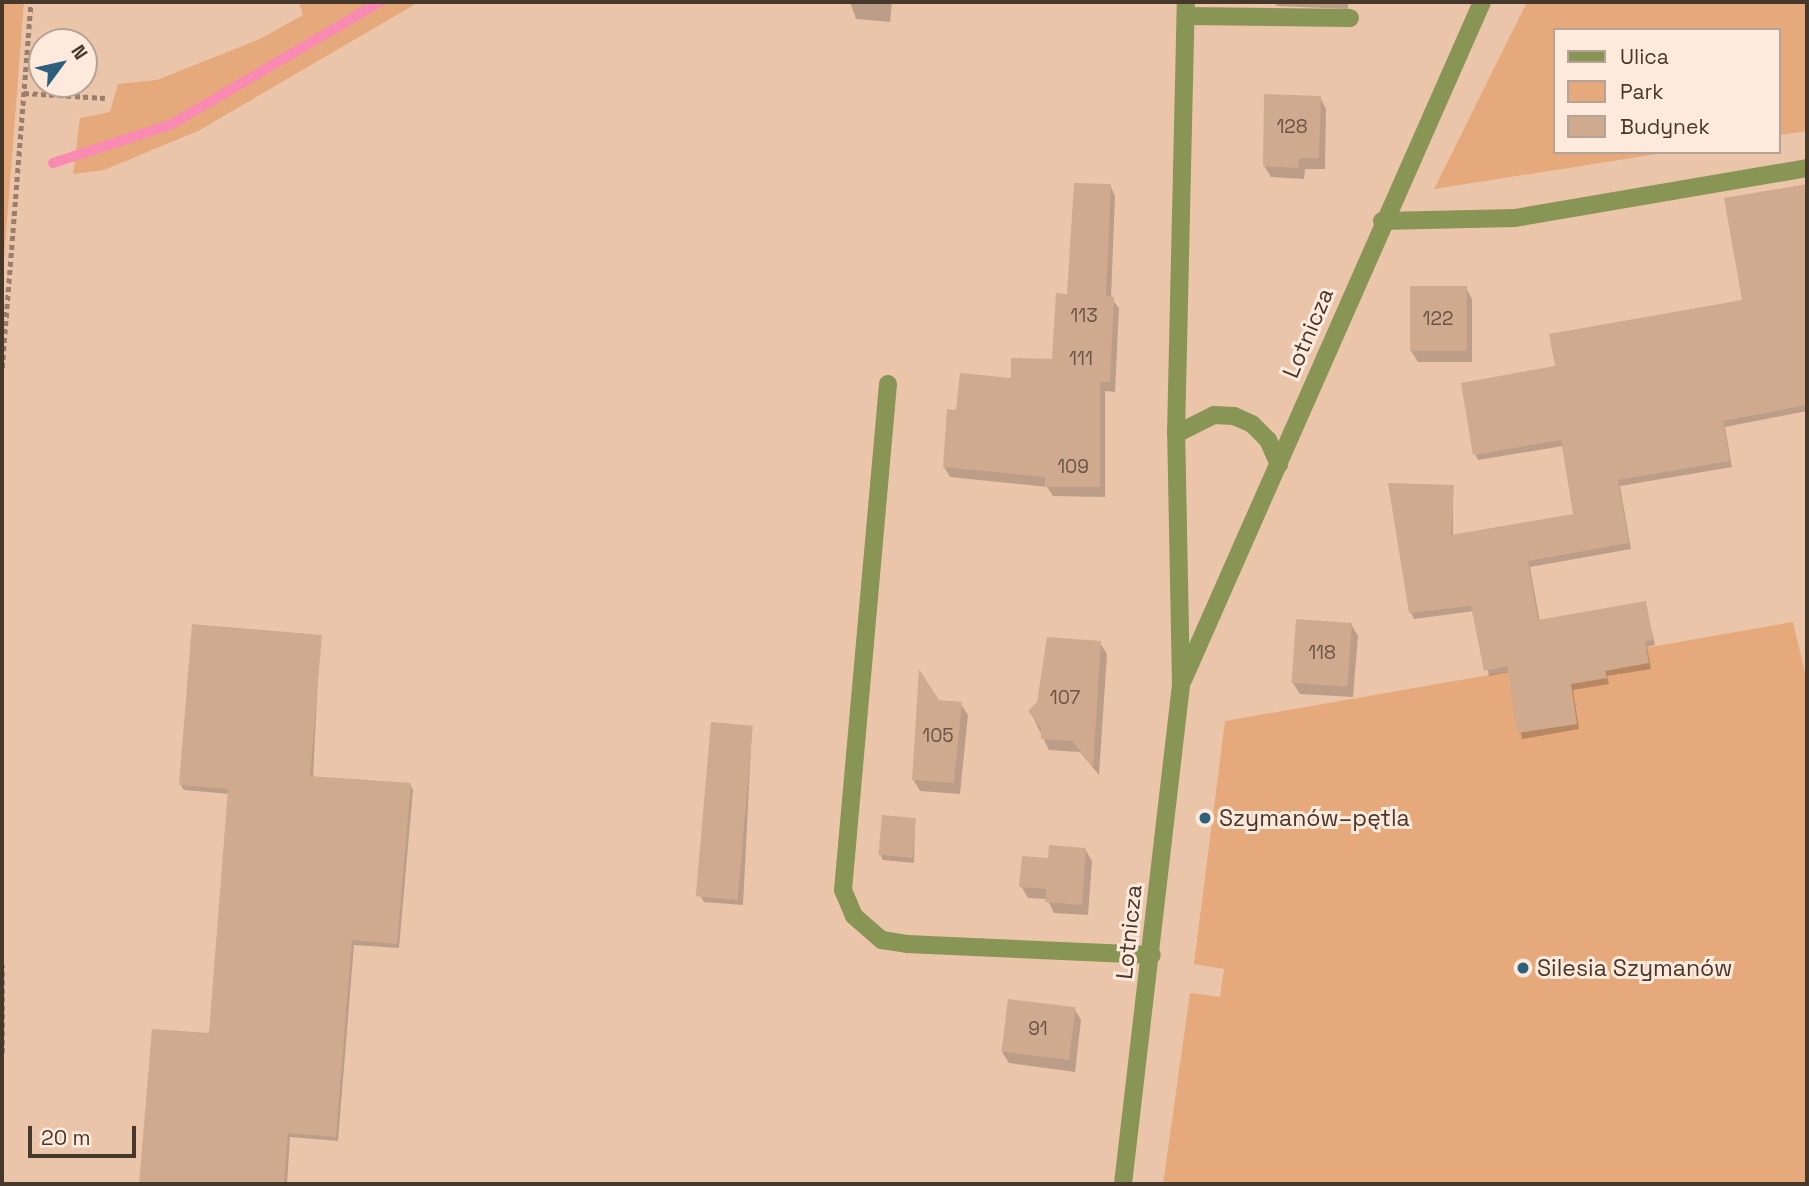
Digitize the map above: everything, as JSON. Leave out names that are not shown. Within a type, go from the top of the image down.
[{"type":"street","name":"Lotnicza","points":[[1181,685],[1279,465],[1382,221],[1482,2]]},
{"type":"street","name":"Lotnicza","points":[[1123,1184],[1152,955],[1181,685],[1176,434],[1186,9]]},
{"type":"street","points":[[1186,9],[1350,18]]},
{"type":"street","points":[[1382,221],[1515,218],[1807,168]]},
{"type":"street","points":[[888,384],[843,890],[854,916],[881,940],[907,944],[1152,955]]},
{"type":"street","points":[[1176,434],[1214,415],[1234,416],[1252,424],[1268,440],[1279,465]]},
{"type":"path","points":[[2,369],[32,2]]},
{"type":"path","points":[[24,93],[105,98]]},
{"type":"path","points":[[2,965],[2,1053]]},
{"type":"green space","points":[[2,2],[24,2],[2,285]]},
{"type":"green space","points":[[299,2],[419,2],[198,131],[104,170],[73,174],[80,118],[110,112],[118,84],[157,80],[260,39],[303,15]]},
{"type":"green space","points":[[1527,2],[1807,2],[1807,131],[1781,135],[1781,28],[1554,28],[1554,154],[1657,154],[1434,189]]},
{"type":"green space","points":[[1793,622],[1807,681],[1807,1184],[1163,1184],[1190,993],[1220,997],[1224,969],[1194,964],[1225,721]]},
{"type":"building","points":[[1264,94],[1321,96],[1319,158],[1299,158],[1298,168],[1263,166]]},
{"type":"building","points":[[1074,183],[1111,184],[1106,296],[1114,297],[1110,382],[1100,382],[1100,487],[1045,487],[1045,477],[943,467],[947,409],[956,410],[960,373],[1011,378],[1011,358],[1052,359],[1056,293],[1067,294]]},
{"type":"building","points":[[1807,184],[1807,405],[1723,421],[1730,461],[1618,480],[1629,543],[1528,561],[1538,620],[1646,601],[1653,640],[1645,641],[1649,663],[1605,671],[1607,678],[1571,684],[1577,724],[1517,733],[1507,666],[1484,671],[1471,606],[1409,613],[1388,483],[1454,485],[1451,535],[1573,514],[1561,440],[1473,455],[1461,383],[1555,366],[1549,334],[1742,300],[1724,198]]},
{"type":"building","points":[[1410,286],[1467,286],[1467,351],[1410,351]]},
{"type":"building","points":[[1296,619],[1352,623],[1347,687],[1292,683]]},
{"type":"building","points":[[192,624],[322,635],[310,776],[411,783],[397,944],[352,940],[336,1137],[288,1133],[284,1184],[139,1184],[152,1029],[209,1033],[228,789],[179,785]]},
{"type":"building","points":[[1047,637],[1101,641],[1093,767],[1072,741],[1041,739],[1041,728],[1028,711],[1037,702]]},
{"type":"building","points":[[919,669],[939,700],[962,702],[954,783],[912,780]]},
{"type":"building","points":[[711,722],[753,726],[738,900],[696,896]]},
{"type":"building","points":[[882,815],[916,818],[912,858],[879,855]]},
{"type":"building","points":[[1049,845],[1086,848],[1082,905],[1045,902],[1046,889],[1019,887],[1022,856],[1048,858]]},
{"type":"building","points":[[1008,999],[1075,1007],[1069,1060],[1002,1052]]},
{"type":"waterway","points":[[53,163],[172,124],[380,2]]},
{"type":"place","name":"Szymanów–pętla","points":[[1205,818]]},
{"type":"place","name":"Silesia Szymanów","points":[[1523,968]]}]
